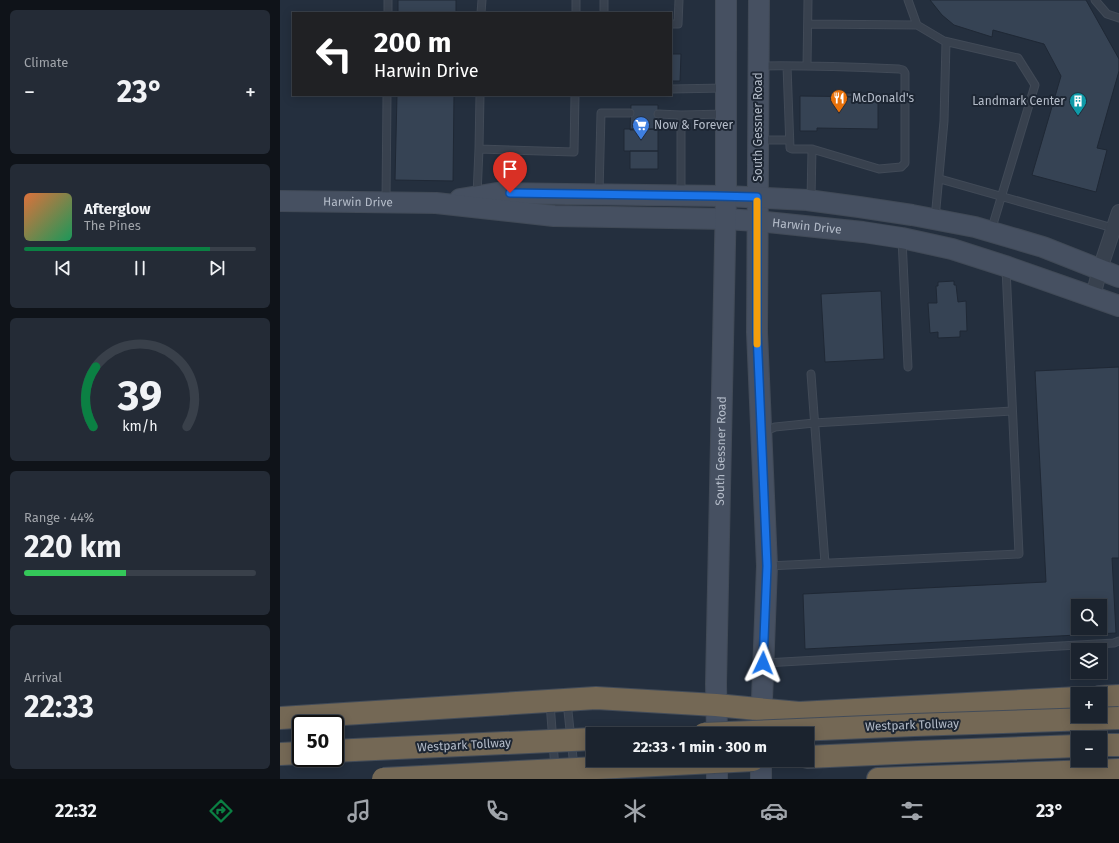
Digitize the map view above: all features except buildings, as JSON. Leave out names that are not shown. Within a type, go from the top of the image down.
[{"type":"highway","points":[[1107,697],[1119,696]]},
{"type":"highway","points":[[280,718],[596,698],[716,705],[798,713],[1071,698]]},
{"type":"highway","name":"Westpark Tollway","points":[[814,729],[1119,718]]},
{"type":"highway","name":"Westpark Tollway","points":[[345,750],[586,739]]},
{"type":"highway","points":[[814,757],[1071,746]]},
{"type":"highway","points":[[280,754],[292,753]]},
{"type":"highway","points":[[383,779],[617,767]]},
{"type":"highway","points":[[878,779],[1119,770]]},
{"type":"main road","name":"South Gessner Road","points":[[717,727],[726,196],[726,0]]},
{"type":"main road","name":"South Gessner Road","points":[[759,0],[757,332],[767,566],[761,727]]},
{"type":"main road","name":"Harwin Drive","points":[[436,203],[498,193],[554,216],[757,221],[864,232],[902,238],[952,249],[1006,266],[1119,306]]},
{"type":"main road","name":"Harwin Drive","points":[[280,201],[523,203],[599,194],[757,197],[811,201],[912,215],[975,227],[1043,247],[1119,277]]},
{"type":"main road","points":[[717,767],[717,779]]},
{"type":"main road","points":[[761,767],[761,779]]},
{"type":"street","points":[[1093,296],[1100,269],[1119,212]]},
{"type":"lane","points":[[388,0],[388,12]]},
{"type":"lane","points":[[481,12],[482,0]]},
{"type":"lane","points":[[576,0],[576,12]]},
{"type":"lane","points":[[604,0],[604,12]]},
{"type":"lane","points":[[672,24],[678,24],[679,0]]},
{"type":"lane","points":[[807,66],[808,0]]},
{"type":"lane","points":[[908,0],[917,25]]},
{"type":"lane","points":[[1095,0],[1107,14],[1119,18]]},
{"type":"lane","points":[[808,24],[917,25],[946,42],[1018,58],[1035,84],[990,232]]},
{"type":"lane","points":[[935,220],[940,179],[944,121],[946,42]]},
{"type":"lane","points":[[758,66],[787,66],[807,66],[903,70],[905,73],[906,163],[901,167],[879,169],[812,149],[790,148],[787,66]]},
{"type":"lane","points":[[672,89],[726,88]]},
{"type":"lane","points":[[386,202],[387,96]]},
{"type":"lane","points":[[477,196],[480,96]]},
{"type":"lane","points":[[479,149],[574,152],[575,96]]},
{"type":"lane","points":[[599,194],[601,113],[630,113]]},
{"type":"lane","points":[[658,114],[726,114]]},
{"type":"lane","points":[[681,115],[681,195]]},
{"type":"lane","points":[[758,140],[789,140]]},
{"type":"lane","points":[[811,201],[812,149]]},
{"type":"lane","points":[[940,179],[1114,228]]},
{"type":"lane","points":[[902,238],[908,367]]},
{"type":"lane","points":[[767,566],[1019,554],[1006,266]]},
{"type":"lane","points":[[811,374],[825,563]]},
{"type":"lane","points":[[761,433],[775,427],[814,423],[1012,410]]},
{"type":"lane","points":[[763,663],[1114,643],[1119,641]]},
{"type":"lane","points":[[556,779],[555,768],[558,701]]},
{"type":"lane","points":[[558,701],[576,779]]},
{"type":"lane","points":[[542,778],[551,775],[555,768]]},
{"type":"slow traffic","points":[[757,201],[757,344]]},
{"type":"place","name":"McDonald's","points":[[839,113]]},
{"type":"place","name":"Landmark Center","points":[[1078,116]]},
{"type":"place","name":"Now & Forever","points":[[641,140]]},
{"type":"route","points":[[510,193],[757,197],[757,332],[767,566],[763,663]]}]
